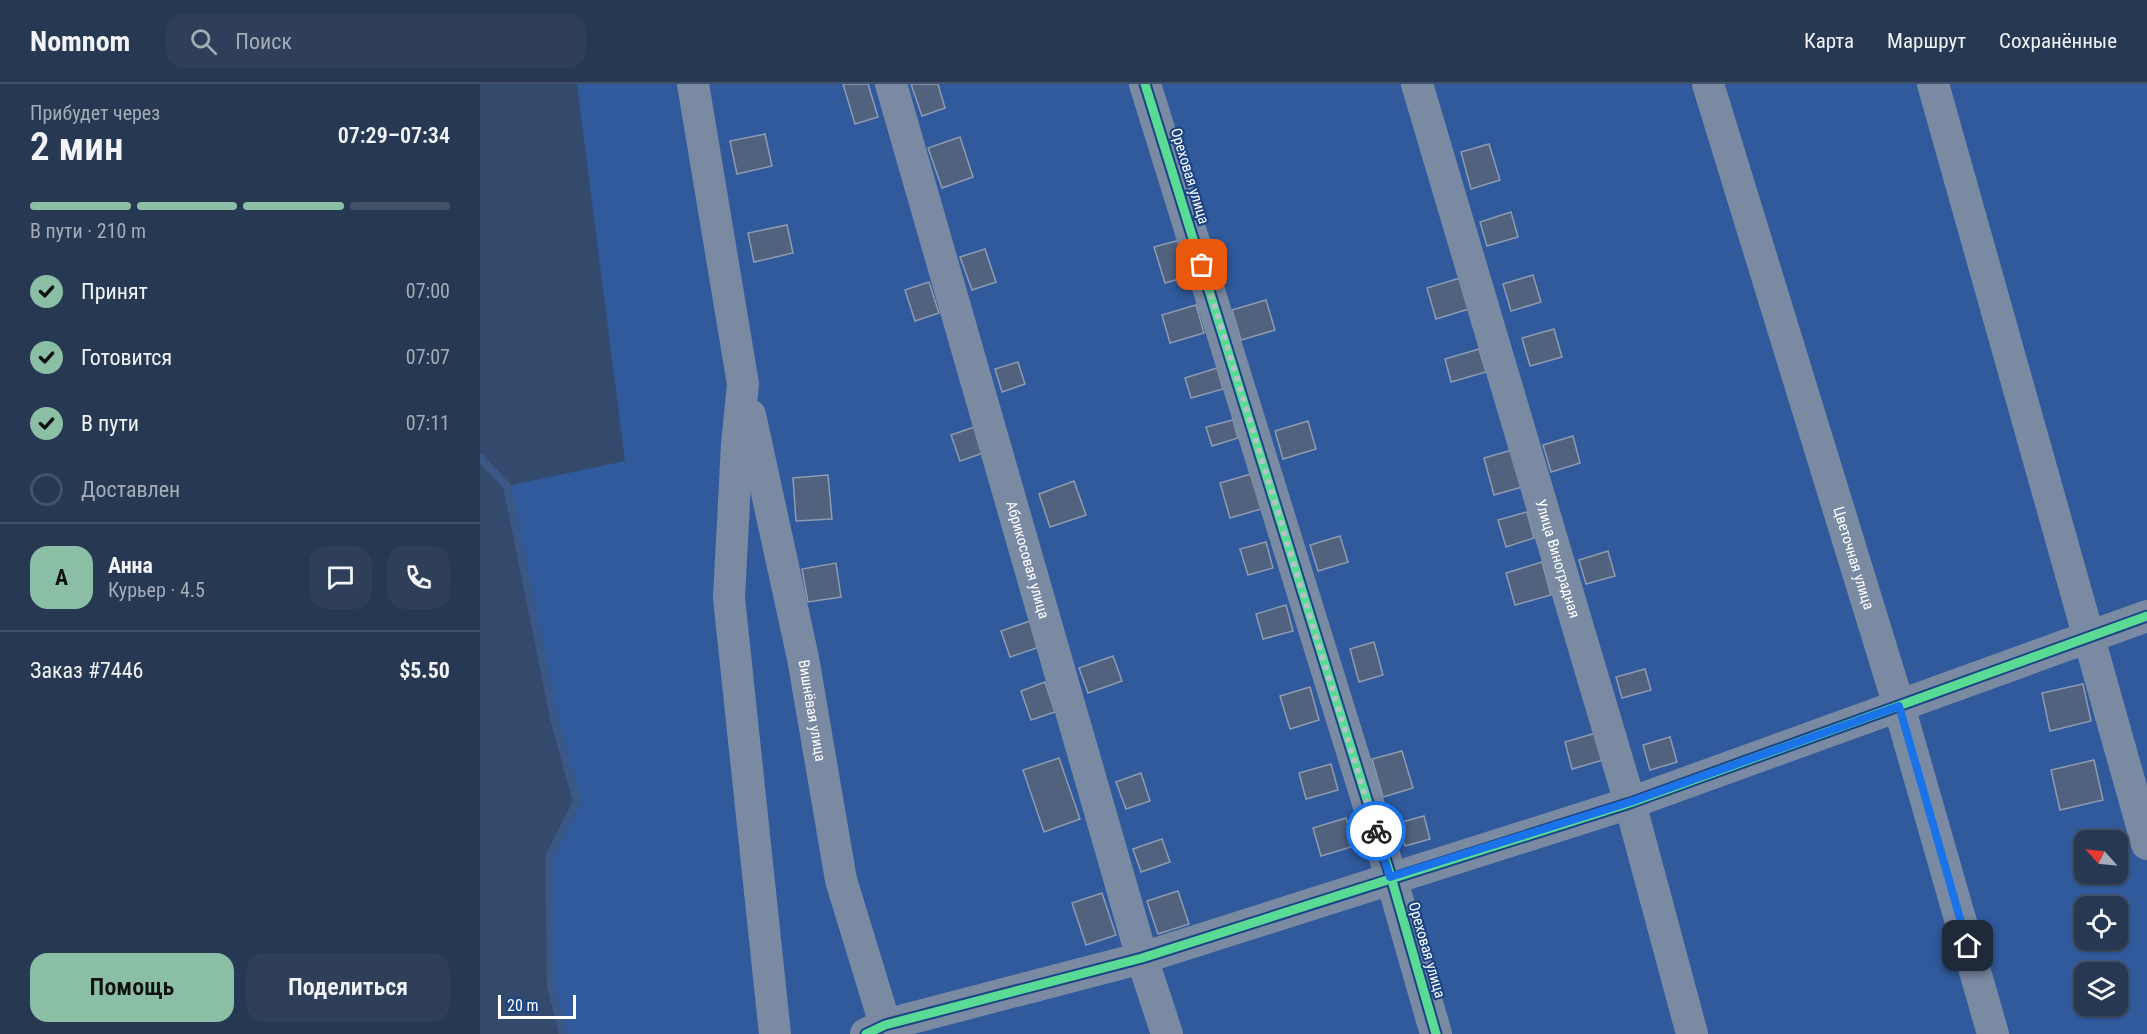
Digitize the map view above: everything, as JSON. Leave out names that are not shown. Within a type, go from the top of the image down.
[{"type":"street","points":[[693,84],[743,384],[729,598],[775,1034]]},
{"type":"street","name":"Абрикосовая улица","points":[[891,84],[1142,958],[1167,1034]]},
{"type":"street","name":"Ореховая улица","points":[[1145,84],[1390,877],[1436,1034]]},
{"type":"street","name":"Улица Виноградная","points":[[1417,84],[1630,802],[1692,1034]]},
{"type":"street","name":"Цветочная улица","points":[[1708,84],[1899,706],[1993,1034]]},
{"type":"street","points":[[1933,84],[2087,638],[2147,844]]},
{"type":"street","name":"Вишнёвая улица","points":[[743,384],[803,658],[841,880],[880,1031]]},
{"type":"street","points":[[880,1031],[1142,958],[1630,802],[2147,616]]},
{"type":"shaded area","points":[[577,84],[2147,84],[2147,1034],[563,1034],[551,986],[549,857],[577,802],[554,718],[507,486],[625,461]]},
{"type":"building","points":[[843,84],[868,84],[878,117],[855,124]]},
{"type":"building","points":[[911,84],[938,84],[945,108],[922,116]]},
{"type":"building","points":[[765,134],[772,166],[737,174],[730,141]]},
{"type":"building","points":[[960,137],[973,177],[942,188],[928,148]]},
{"type":"building","points":[[1489,144],[1500,180],[1471,189],[1461,152]]},
{"type":"building","points":[[1511,212],[1518,237],[1487,246],[1480,222]]},
{"type":"building","points":[[787,225],[793,253],[754,262],[748,233]]},
{"type":"building","points":[[1180,240],[1190,276],[1165,283],[1154,247]]},
{"type":"building","points":[[985,249],[996,282],[972,290],[960,257]]},
{"type":"building","points":[[1533,275],[1541,302],[1511,311],[1503,284]]},
{"type":"building","points":[[1460,278],[1469,309],[1436,319],[1427,288]]},
{"type":"building","points":[[929,282],[939,313],[915,321],[905,290]]},
{"type":"building","points":[[1266,300],[1275,330],[1241,340],[1232,310]]},
{"type":"building","points":[[1196,305],[1204,333],[1170,343],[1162,315]]},
{"type":"building","points":[[1554,329],[1562,357],[1530,366],[1522,338]]},
{"type":"building","points":[[1479,349],[1486,372],[1451,382],[1445,359]]},
{"type":"building","points":[[1018,362],[1025,384],[1002,392],[995,369]]},
{"type":"building","points":[[1217,368],[1223,389],[1191,398],[1185,378]]},
{"type":"building","points":[[1233,420],[1238,438],[1212,446],[1206,427]]},
{"type":"building","points":[[1308,421],[1316,449],[1283,459],[1275,431]]},
{"type":"building","points":[[977,426],[986,452],[960,461],[951,435]]},
{"type":"building","points":[[1573,436],[1580,463],[1551,472],[1543,445]]},
{"type":"building","points":[[1512,450],[1522,487],[1494,495],[1484,458]]},
{"type":"building","points":[[1251,474],[1261,509],[1230,518],[1220,483]]},
{"type":"building","points":[[828,475],[832,519],[796,521],[793,478]]},
{"type":"building","points":[[1074,481],[1086,515],[1050,527],[1039,494]]},
{"type":"building","points":[[1527,512],[1534,538],[1506,547],[1498,520]]},
{"type":"building","points":[[1340,536],[1348,562],[1318,571],[1310,545]]},
{"type":"building","points":[[1266,542],[1273,568],[1248,575],[1240,549]]},
{"type":"building","points":[[1608,551],[1615,576],[1586,584],[1579,560]]},
{"type":"building","points":[[1542,562],[1551,595],[1515,605],[1506,573]]},
{"type":"building","points":[[836,563],[841,597],[808,602],[802,569]]},
{"type":"building","points":[[1286,605],[1293,631],[1263,639],[1256,614]]},
{"type":"building","points":[[1033,620],[1042,646],[1010,657],[1001,631]]},
{"type":"building","points":[[1374,642],[1383,675],[1359,682],[1350,649]]},
{"type":"building","points":[[1113,656],[1122,681],[1088,693],[1079,668]]},
{"type":"building","points":[[1645,669],[1651,690],[1622,698],[1616,677]]},
{"type":"building","points":[[1045,682],[1055,712],[1031,720],[1021,691]]},
{"type":"building","points":[[2083,684],[2091,721],[2050,731],[2042,693]]},
{"type":"building","points":[[1310,687],[1319,720],[1290,729],[1280,696]]},
{"type":"building","points":[[1596,733],[1603,760],[1572,769],[1565,742]]},
{"type":"building","points":[[1670,737],[1677,762],[1650,770],[1643,745]]},
{"type":"building","points":[[1402,751],[1413,788],[1383,797],[1372,759]]},
{"type":"building","points":[[1059,758],[1080,819],[1044,832],[1023,770]]},
{"type":"building","points":[[2094,760],[2103,800],[2060,810],[2051,770]]},
{"type":"building","points":[[1331,764],[1338,790],[1306,799],[1299,773]]},
{"type":"building","points":[[1141,773],[1150,801],[1126,809],[1116,782]]},
{"type":"building","points":[[1424,816],[1430,839],[1405,846],[1398,823]]},
{"type":"building","points":[[1346,818],[1354,846],[1321,856],[1313,828]]},
{"type":"building","points":[[1162,839],[1170,862],[1141,872],[1133,849]]},
{"type":"building","points":[[1178,891],[1189,924],[1158,934],[1147,901]]},
{"type":"building","points":[[1102,893],[1116,935],[1086,945],[1072,903]]},
{"type":"waterway","points":[[480,458],[507,486],[554,718],[577,802],[549,857],[551,986],[563,1034]]},
{"type":"cycle path","points":[[1145,84],[1391,877],[1436,1034]]},
{"type":"cycle path","points":[[866,1034],[885,1025],[1142,958],[1630,803],[2147,616]]},
{"type":"way so far","points":[[1202,265],[1376,831]]},
{"type":"route","points":[[1376,831],[1390,877],[1630,802],[1899,706],[1968,946]]}]
